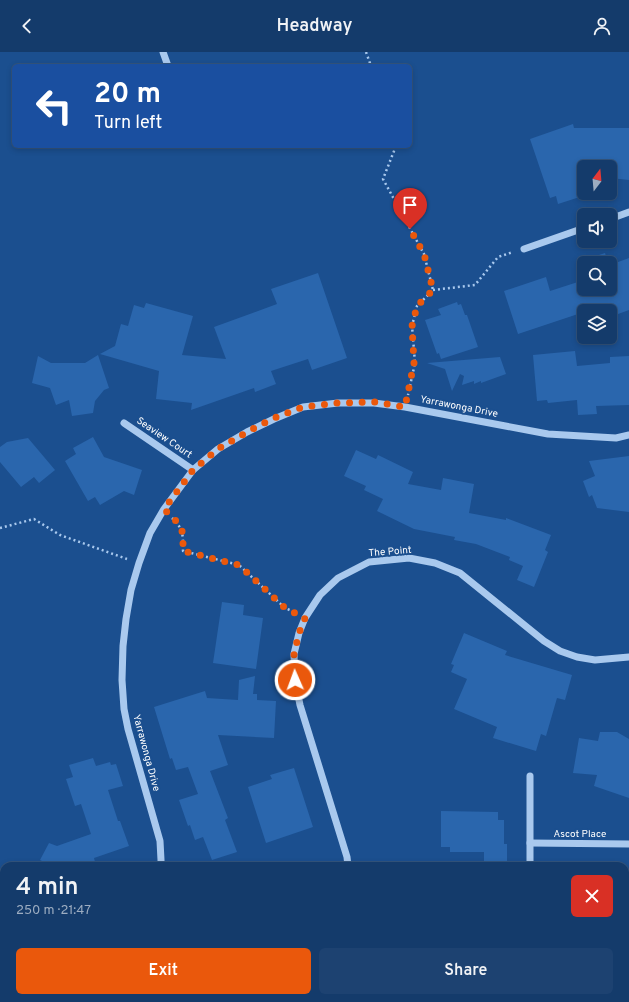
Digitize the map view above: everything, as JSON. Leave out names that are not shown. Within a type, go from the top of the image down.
[{"type":"street","points":[[163,52],[167,64]]},
{"type":"street","points":[[617,216],[629,212]]},
{"type":"street","points":[[524,249],[577,230]]},
{"type":"street","name":"Yarrawonga Drive","points":[[161,862],[160,841],[124,709],[123,646],[131,590],[138,563],[150,533],[164,509],[193,470],[218,449],[274,418],[303,407],[338,403],[374,402],[548,434],[616,438],[629,435]]},
{"type":"street","name":"Seaview Court","points":[[124,423],[193,470]]},
{"type":"street","name":"The Point","points":[[348,862],[300,705],[295,680],[294,654],[299,633],[305,618],[320,596],[338,578],[368,562],[409,558],[435,563],[460,573],[544,641],[560,651],[577,657],[595,660],[629,657]]},
{"type":"street","points":[[530,776],[530,862]]},
{"type":"street","name":"Ascot Place","points":[[530,843],[629,844]]},
{"type":"path","points":[[366,52],[370,64]]},
{"type":"path","points":[[395,148],[383,179],[424,254],[433,290]]},
{"type":"path","points":[[405,407],[414,363],[412,326],[417,306],[433,290],[475,285],[498,257],[524,249]]},
{"type":"path","points":[[164,509],[177,522],[183,533],[183,551],[239,565],[285,608],[305,618]]},
{"type":"path","points":[[0,528],[34,519],[60,535],[138,563]]},
{"type":"building","points":[[573,124],[574,128],[629,128],[629,180],[617,179],[617,160],[577,160],[577,198],[558,204],[556,196],[550,198],[530,139]]},
{"type":"building","points":[[605,253],[606,256],[596,256]]},
{"type":"building","points":[[629,258],[629,310],[617,314],[617,304],[577,304],[577,314],[518,334],[504,291],[546,277],[550,291],[577,282],[577,296],[617,296],[617,262]]},
{"type":"building","points":[[318,273],[347,358],[312,370],[308,359],[271,371],[276,384],[255,392],[254,388],[191,410],[192,403],[156,399],[159,371],[100,354],[115,346],[121,324],[128,326],[134,305],[144,308],[146,303],[193,316],[182,355],[226,359],[214,327],[277,304],[271,289]]},
{"type":"building","points":[[457,302],[458,305],[461,304],[465,315],[467,315],[478,347],[441,359],[439,353],[437,354],[425,320],[441,315],[438,309]]},
{"type":"building","points":[[575,351],[577,366],[610,363],[610,357],[629,356],[629,405],[596,406],[597,414],[578,415],[577,400],[548,403],[547,400],[537,401],[533,355]]},
{"type":"building","points":[[98,355],[109,388],[104,390],[95,401],[93,413],[72,416],[69,400],[56,405],[50,388],[32,383],[38,356],[51,363],[85,363]]},
{"type":"building","points":[[500,357],[506,374],[481,383],[481,381],[474,384],[474,381],[462,385],[464,376],[460,374],[452,391],[445,369],[427,363]]},
{"type":"building","points":[[93,437],[104,457],[142,470],[134,495],[124,491],[100,505],[95,497],[88,501],[65,461],[76,454],[73,448]]},
{"type":"building","points":[[28,438],[55,470],[39,483],[34,477],[21,487],[0,462],[0,447],[7,442]]},
{"type":"building","points":[[356,450],[376,459],[378,455],[413,472],[408,484],[441,490],[443,478],[474,484],[469,513],[506,520],[506,518],[551,535],[545,550],[548,552],[534,587],[517,580],[523,566],[509,560],[510,557],[476,544],[454,540],[455,537],[414,529],[377,511],[383,499],[364,490],[366,486],[344,476]]},
{"type":"building","points":[[629,456],[629,512],[597,508],[592,495],[589,497],[583,481],[595,476],[589,461]]},
{"type":"building","points":[[222,602],[244,605],[243,615],[263,618],[256,669],[213,663]]},
{"type":"building","points":[[464,633],[507,651],[505,655],[572,675],[565,700],[557,698],[546,736],[541,734],[536,751],[493,738],[497,727],[454,709],[467,679],[451,672],[454,665],[451,664]]},
{"type":"building","points":[[255,676],[253,694],[257,694],[257,700],[276,701],[274,738],[218,735],[228,765],[210,771],[228,818],[225,820],[237,852],[212,860],[203,837],[195,840],[190,825],[188,826],[179,800],[198,794],[188,767],[176,770],[172,758],[170,759],[154,707],[205,691],[207,698],[238,700],[239,680]]},
{"type":"building","points":[[600,732],[617,732],[629,739],[629,798],[594,786],[597,775],[573,773],[579,738],[598,741]]},
{"type":"building","points":[[93,758],[96,766],[110,762],[111,765],[116,764],[123,786],[108,790],[118,821],[120,821],[129,846],[94,858],[95,862],[44,862],[40,860],[49,843],[57,846],[91,834],[81,804],[75,806],[66,779],[73,777],[69,765]]},
{"type":"building","points":[[294,768],[313,827],[266,843],[248,787],[272,779],[270,775]]},
{"type":"building","points":[[441,811],[498,812],[498,820],[504,820],[504,844],[507,844],[507,862],[484,862],[484,852],[450,852],[450,847],[441,847]]},
{"type":"route","points":[[295,680],[294,654],[299,633],[305,618],[285,608],[239,565],[183,551],[183,533],[177,522],[164,509],[193,470],[218,449],[274,418],[303,407],[338,403],[374,402],[405,407],[414,363],[412,326],[417,306],[433,290],[424,254],[410,229]]}]
